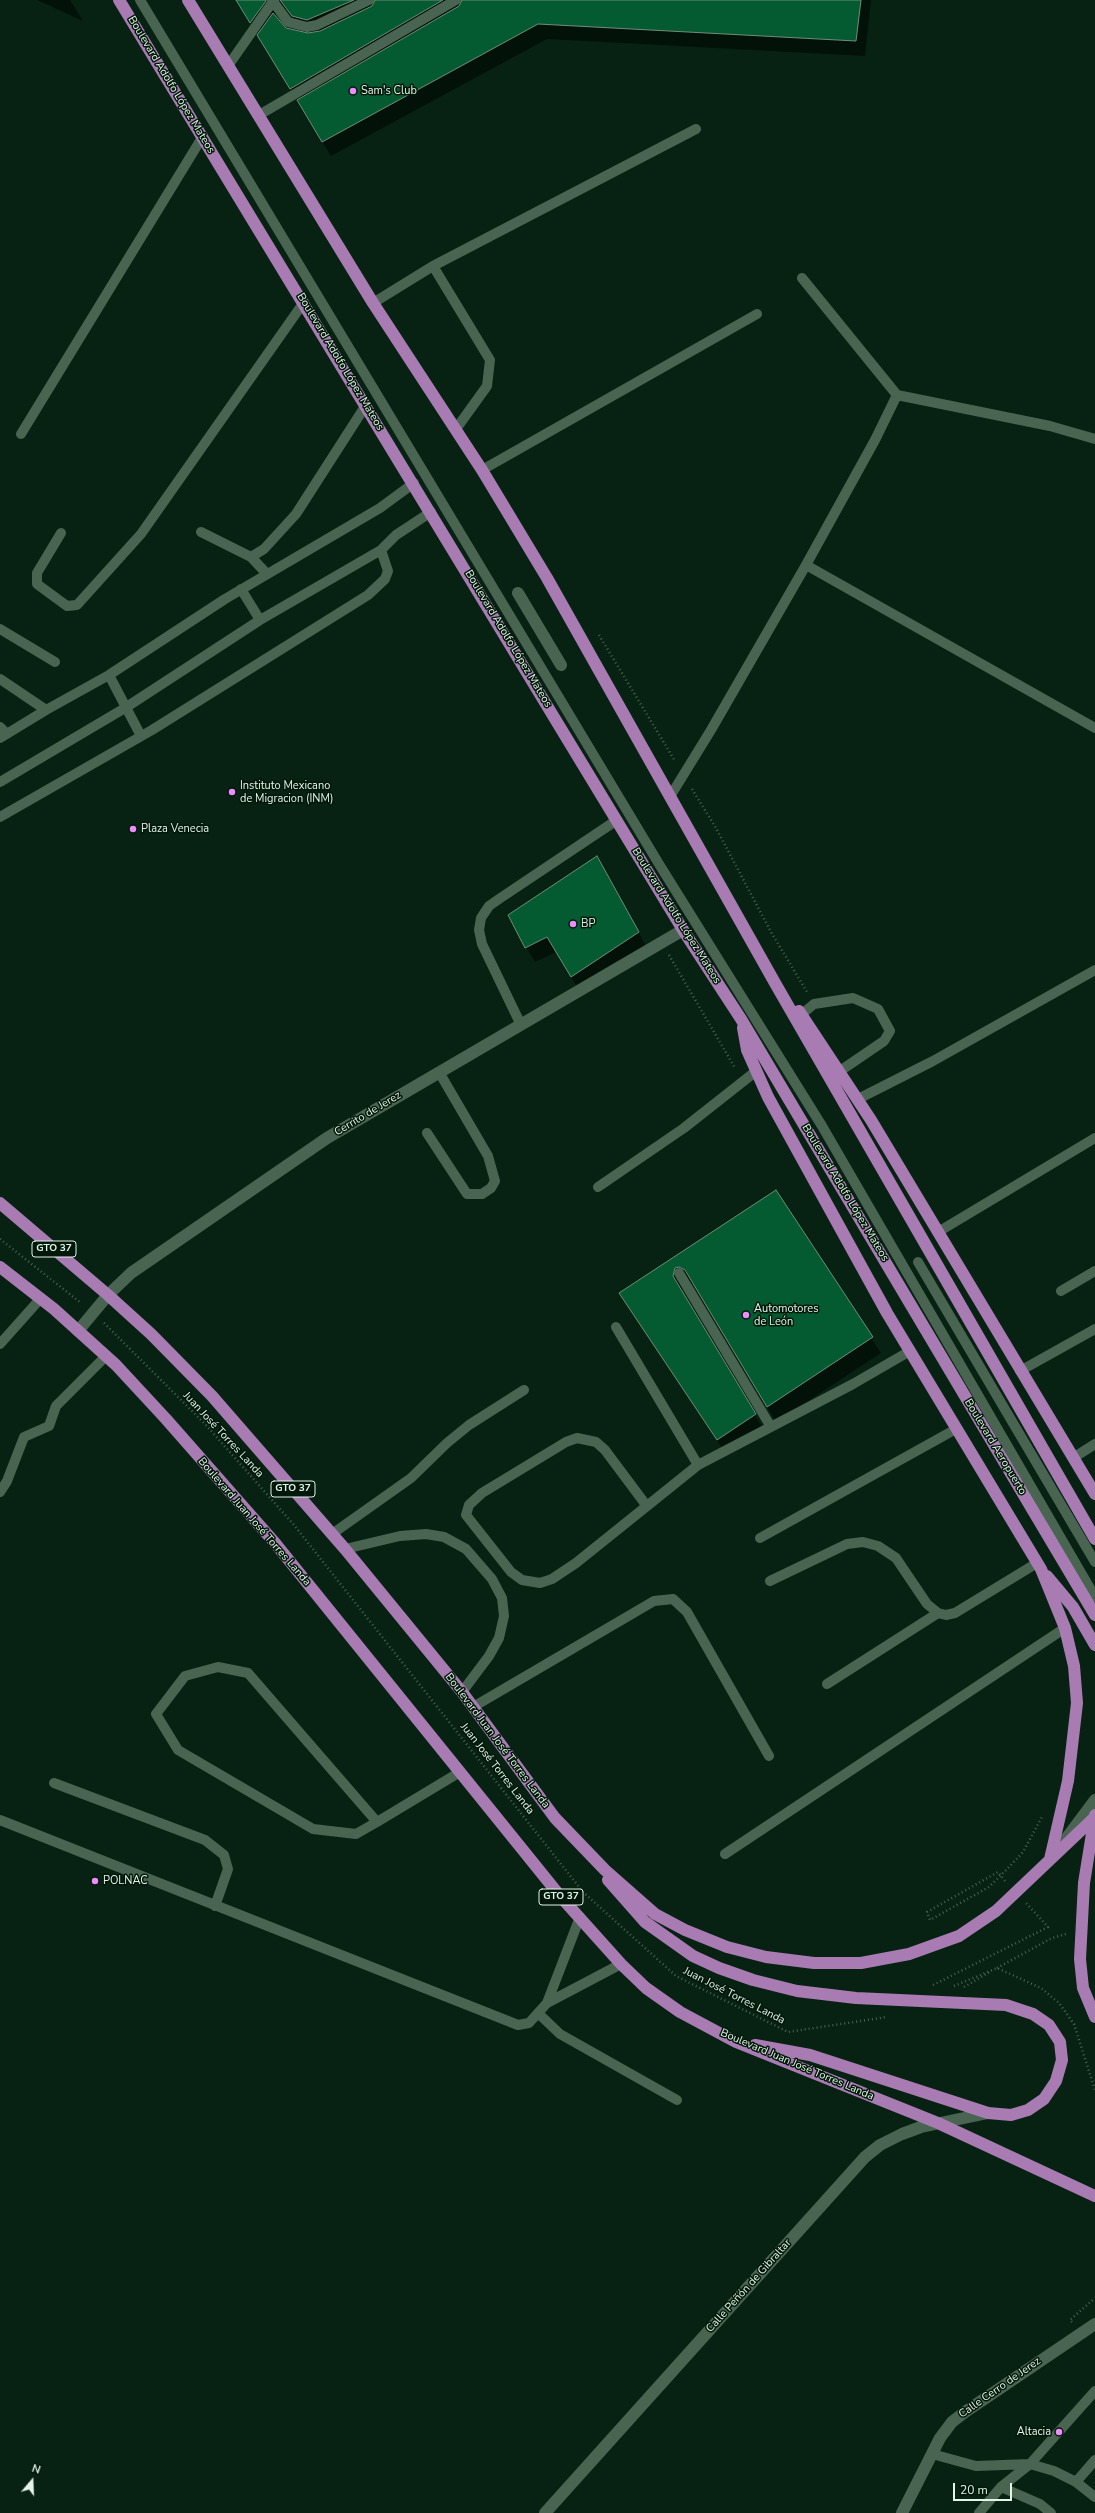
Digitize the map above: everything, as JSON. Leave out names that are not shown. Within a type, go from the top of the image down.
[{"type":"main road","name":"Boulevard Adolfo López Mateos","points":[[120,0],[683,930],[741,1019],[901,1276]]},
{"type":"main road","points":[[188,0],[373,303],[482,470],[547,578],[671,795],[775,983],[941,1268],[1095,1539]]},
{"type":"main road","points":[[775,983],[802,1014],[840,1071],[1095,1494]]},
{"type":"main road","points":[[741,1019],[747,1050],[755,1072],[910,1351],[1039,1566],[1065,1628],[1074,1666],[1077,1703],[1068,1781],[1050,1859]]},
{"type":"main road","name":"Boulevard Juan José Torres Landa","points":[[0,1203],[108,1295],[151,1334],[212,1396],[345,1549],[462,1692],[555,1818],[581,1847],[643,1904],[656,1914],[685,1930],[727,1947],[766,1957],[814,1963],[861,1963],[909,1954],[959,1936],[996,1911],[1095,1816]]},
{"type":"main road","name":"Boulevard Juan José Torres Landa","points":[[0,1267],[41,1298],[106,1356],[166,1419],[270,1538],[580,1917],[621,1964],[646,1988],[680,2012],[736,2042],[938,2123],[1095,2196]]},
{"type":"main road","name":"Boulevard Aeropuerto","points":[[901,1276],[1095,1615]]},
{"type":"main road","points":[[1039,1566],[1073,1607],[1095,1644]]},
{"type":"main road","points":[[1095,1812],[1084,1883],[1080,1959],[1083,1988],[1095,2017]]},
{"type":"main road","points":[[581,1847],[621,1897],[645,1922],[694,1956],[719,1968],[753,1980],[798,1991],[926,2002],[978,2002],[1006,2005],[1038,2018],[1049,2025],[1060,2042],[1062,2060],[1056,2081],[1044,2099],[1028,2110],[1011,2115],[988,2113],[810,2055],[736,2042]]},
{"type":"street","points":[[518,593],[561,665]]},
{"type":"street","name":"Cerrito de Jerez","points":[[78,1331],[108,1295],[131,1272],[193,1228],[327,1138],[683,930]]},
{"type":"street","points":[[1050,1859],[1095,1800]]},
{"type":"street","name":"Calle Peñón de Gibraltar","points":[[545,2513],[865,2157],[880,2145],[902,2134],[938,2123],[988,2113]]},
{"type":"street","name":"Calle Cerro de Jerez","points":[[902,2513],[940,2438],[965,2412],[1095,2324]]},
{"type":"lane","points":[[140,0],[659,864],[822,1126],[901,1276],[1095,1597]]},
{"type":"lane","points":[[228,66],[273,0],[288,22],[307,27],[316,25],[369,0]]},
{"type":"lane","points":[[259,115],[456,0]]},
{"type":"lane","points":[[373,303],[433,266],[696,129]]},
{"type":"lane","points":[[21,434],[202,136]]},
{"type":"lane","points":[[433,266],[490,360],[487,386],[456,429]]},
{"type":"lane","points":[[802,278],[897,395],[1050,426],[1095,439]]},
{"type":"lane","points":[[61,533],[38,572],[37,584],[67,606],[77,606],[141,534],[304,302]]},
{"type":"lane","points":[[482,470],[757,314]]},
{"type":"lane","points":[[671,795],[692,763],[806,565],[875,440],[897,395]]},
{"type":"lane","points":[[251,557],[268,546],[296,514],[366,406]]},
{"type":"lane","points":[[2,733],[109,675],[241,589],[380,508],[414,484]]},
{"type":"lane","points":[[0,782],[125,708],[260,620],[381,550],[396,535],[431,512]]},
{"type":"lane","points":[[201,532],[251,557],[267,574]]},
{"type":"lane","points":[[0,817],[141,736],[368,595],[385,580],[388,571],[381,550]]},
{"type":"lane","points":[[806,565],[1095,728]]},
{"type":"lane","points":[[241,589],[260,620]]},
{"type":"lane","points":[[0,629],[55,662]]},
{"type":"lane","points":[[109,675],[141,736]]},
{"type":"lane","points":[[0,679],[46,710]]},
{"type":"lane","points":[[521,1025],[482,944],[479,930],[481,918],[494,902],[617,820]]},
{"type":"lane","points":[[858,1100],[934,1061],[1095,970]]},
{"type":"lane","points":[[802,1014],[814,1004],[853,998],[878,1009],[890,1030],[884,1041],[840,1071]]},
{"type":"lane","points":[[427,1133],[467,1194],[482,1194],[491,1188],[495,1180],[488,1156],[439,1072]]},
{"type":"lane","points":[[598,1187],[684,1128],[755,1072]]},
{"type":"lane","points":[[938,1232],[1095,1138]]},
{"type":"lane","points":[[918,1262],[1095,1562]]},
{"type":"lane","points":[[1062,1291],[1095,1271]]},
{"type":"lane","points":[[679,1273],[771,1427]]},
{"type":"lane","points":[[0,1344],[41,1298]]},
{"type":"lane","points":[[616,1327],[698,1465]]},
{"type":"lane","points":[[1020,1370],[1095,1329]]},
{"type":"lane","points":[[646,1505],[605,1450],[596,1442],[577,1438],[566,1442],[482,1493],[469,1505],[466,1515],[511,1572],[522,1580],[540,1583],[552,1580],[576,1563],[646,1505],[698,1465],[853,1384],[910,1351]]},
{"type":"lane","points":[[0,1492],[7,1481],[24,1437],[49,1426],[56,1406],[106,1356]]},
{"type":"lane","points":[[332,1534],[412,1478],[447,1442],[469,1425],[524,1390]]},
{"type":"lane","points":[[760,1538],[956,1429]]},
{"type":"lane","points":[[1073,1458],[1095,1444]]},
{"type":"lane","points":[[345,1549],[400,1536],[426,1534],[444,1537],[466,1549],[492,1579],[502,1598],[504,1616],[499,1638],[489,1656],[462,1692]]},
{"type":"lane","points":[[770,1581],[847,1544],[864,1542],[878,1546],[896,1558],[927,1604],[938,1613],[946,1615],[955,1613],[1039,1566]]},
{"type":"lane","points":[[473,1707],[654,1601],[672,1599],[687,1612],[769,1756]]},
{"type":"lane","points":[[826,1684],[938,1613]]},
{"type":"lane","points":[[725,1854],[1065,1628]]},
{"type":"lane","points":[[377,1822],[248,1673],[218,1667],[185,1676],[156,1714],[178,1750],[313,1829],[356,1834],[377,1822],[460,1772]]},
{"type":"lane","points":[[54,1783],[205,1840],[224,1855],[228,1869],[215,1906]]},
{"type":"lane","points":[[0,1820],[504,2021],[518,2025],[529,2023],[539,2014],[547,2003],[580,1917]]},
{"type":"lane","points":[[547,2003],[621,1964]]},
{"type":"lane","points":[[539,2014],[560,2034],[677,2100]]},
{"type":"lane","points":[[979,2513],[1001,2487],[1030,2464],[1095,2391]]},
{"type":"lane","points":[[932,2454],[976,2466],[1030,2464],[1054,2471],[1076,2482],[1095,2497]]},
{"type":"lane","points":[[1076,2482],[1095,2460]]},
{"type":"lane","points":[[1001,2487],[1040,2504],[1051,2513]]},
{"type":"path","points":[[662,943],[742,1081]]},
{"type":"path","name":"Juan José Torres Landa","points":[[0,1239],[94,1312],[205,1424],[294,1525],[583,1892],[676,1976],[788,2032],[888,2016]]},
{"type":"path","points":[[949,1911],[989,1887],[1010,1866],[1022,1852],[1044,1812]]},
{"type":"path","points":[[957,1990],[1052,1938],[1074,1932]]},
{"type":"path","points":[[947,1988],[997,1968]]},
{"type":"path","points":[[1076,2327],[1070,2320],[1095,2298]]},
{"type":"building","points":[[236,0],[266,0],[266,1],[250,23]]},
{"type":"building","points":[[280,0],[354,0],[307,20],[292,16]]},
{"type":"building","points":[[375,0],[443,0],[290,89],[257,35],[273,13],[286,28],[308,33],[320,31],[372,6]]},
{"type":"building","name":"Sam's Club","points":[[462,0],[861,0],[856,41],[538,24],[322,142],[297,100],[459,6]]},
{"type":"building","name":"BP","points":[[597,856],[639,932],[571,977],[547,937],[525,948],[508,915]]},
{"type":"building","name":"Automotores de León","points":[[776,1190],[873,1337],[767,1407],[685,1270],[679,1267],[675,1268],[673,1276],[756,1414],[717,1440],[619,1293]]},
{"type":"place","name":"Sam's Club","points":[[353,91]]},
{"type":"place","name":"Instituto Mexicano de Migracion (INM)","points":[[232,792]]},
{"type":"place","name":"Plaza Venecia","points":[[133,829]]},
{"type":"place","name":"BP","points":[[573,924]]},
{"type":"place","name":"Automotores de León","points":[[746,1315]]},
{"type":"place","name":"POLNAC","points":[[95,1881]]},
{"type":"place","name":"Altacia","points":[[1059,2432]]}]
